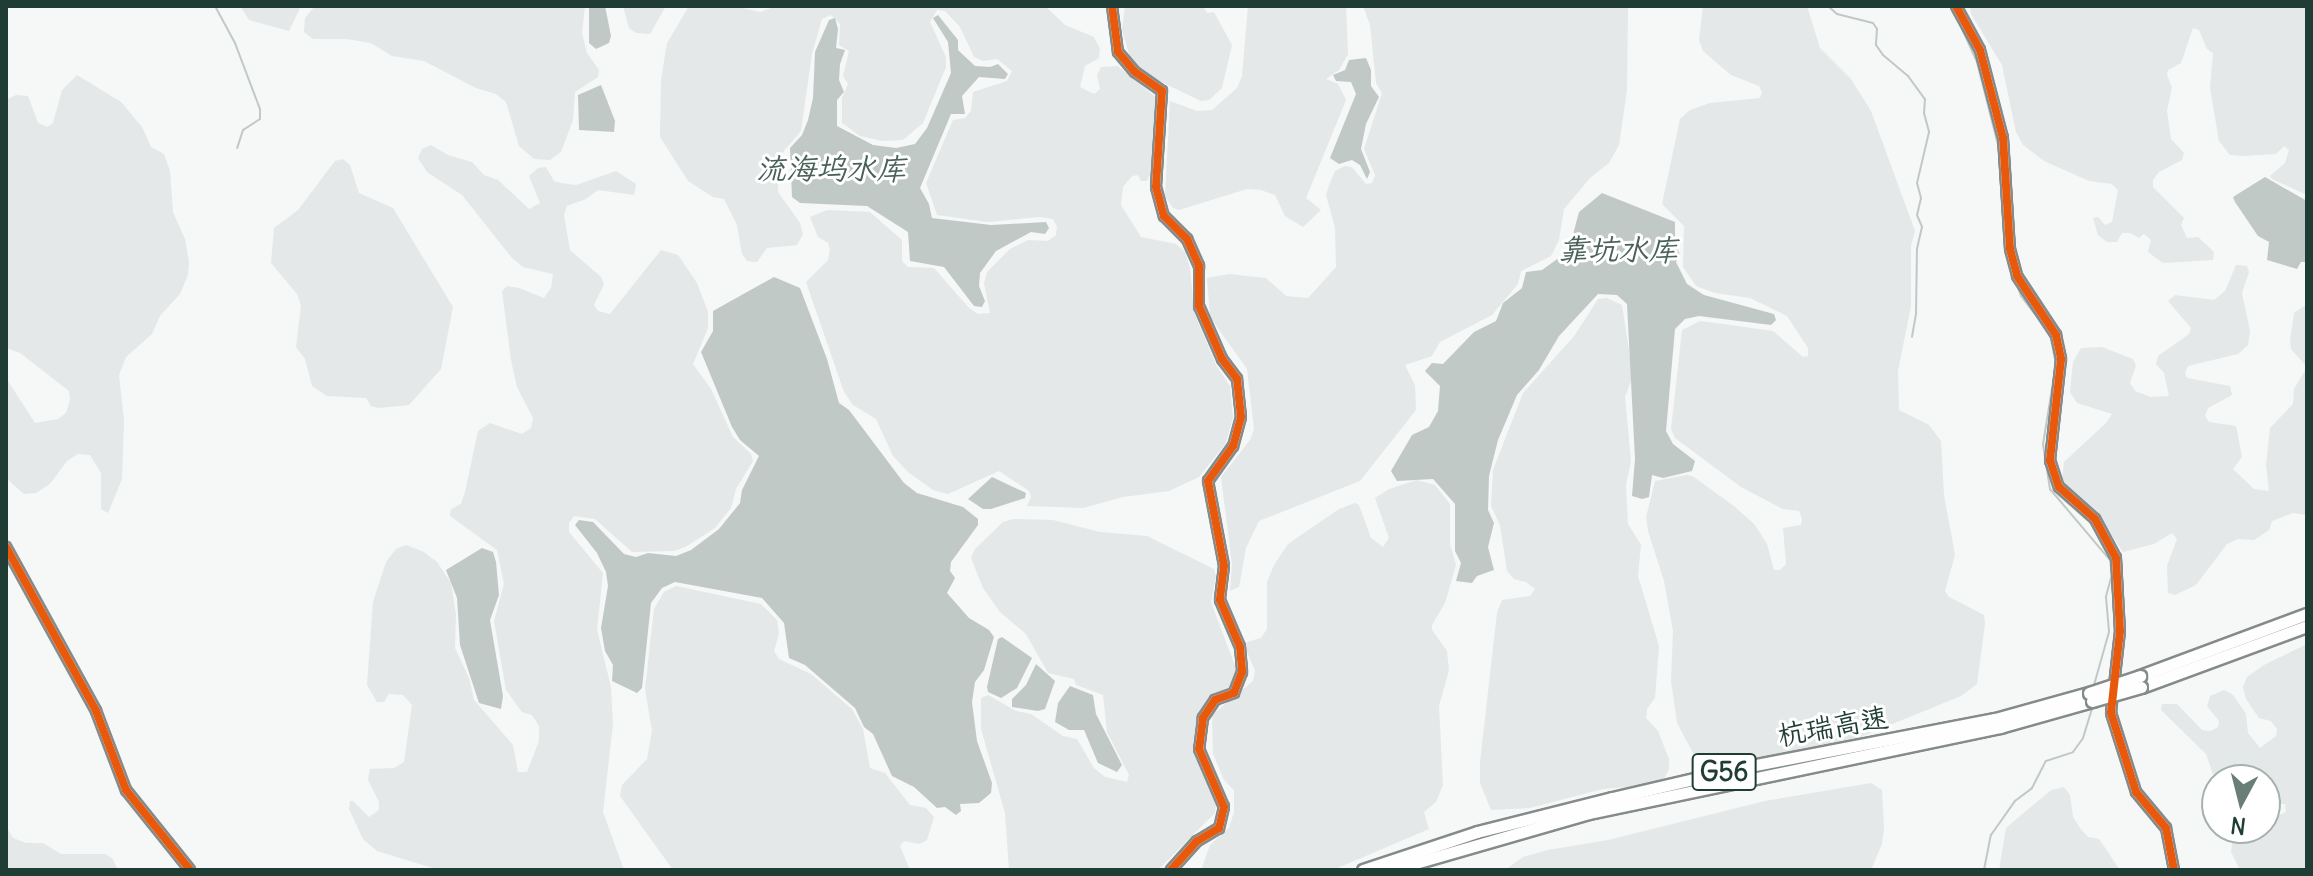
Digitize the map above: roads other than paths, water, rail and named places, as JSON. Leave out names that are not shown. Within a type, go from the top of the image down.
[{"type":"highway","name":"杭瑞高速","points":[[2141,682],[2307,614]]},
{"type":"highway","name":"杭瑞高速","points":[[1391,870],[1589,813],[1985,730],[2307,626]]},
{"type":"highway","name":"杭瑞高速","points":[[1363,870],[1477,832],[1612,798],[1750,766],[1995,719],[2090,697]]},
{"type":"street","points":[[1112,6],[1118,52],[1135,72],[1162,91],[1156,187],[1164,216],[1187,239],[1199,266],[1199,306],[1222,359],[1237,379],[1241,417],[1233,446],[1208,481],[1224,566],[1220,600],[1240,647],[1242,672],[1234,693],[1215,700],[1203,718],[1199,749],[1224,807],[1219,828],[1197,841],[1171,870]]},
{"type":"street","points":[[1956,6],[1980,50],[2003,138],[2010,249],[2017,276],[2056,335],[2061,359],[2050,460],[2059,487],[2095,519],[2116,558],[2120,631],[2111,713],[2136,792],[2166,828],[2174,870]]},
{"type":"street","points":[[6,547],[96,711],[126,790],[190,870]]},
{"type":"water","points":[[589,6],[605,6],[611,36],[609,43],[596,49],[589,43]]},
{"type":"water","name":"流海坞水库","points":[[938,15],[958,40],[958,50],[975,66],[998,64],[1008,74],[1005,79],[979,77],[962,96],[965,114],[951,114],[920,188],[929,204],[932,218],[991,225],[1046,222],[1049,228],[1045,234],[1031,232],[996,251],[980,273],[979,286],[985,301],[982,307],[974,306],[944,267],[910,261],[908,232],[867,206],[800,203],[792,197],[790,148],[802,135],[808,120],[813,98],[815,52],[829,20],[835,18],[838,29],[836,48],[845,50],[840,64],[839,80],[844,92],[837,100],[837,126],[873,145],[896,148],[915,144],[927,128],[951,73],[948,42],[933,18]]},
{"type":"water","points":[[1366,58],[1371,70],[1371,86],[1379,97],[1366,124],[1361,149],[1370,172],[1367,179],[1360,165],[1352,160],[1339,164],[1330,158],[1356,94],[1351,82],[1336,81],[1333,75],[1345,70],[1349,60]]},
{"type":"water","points":[[601,85],[615,121],[614,132],[579,130],[578,95]]},
{"type":"water","points":[[2265,177],[2307,201],[2307,262],[2301,262],[2297,269],[2267,260],[2269,242],[2258,236],[2233,197]]},
{"type":"water","name":"靠坑水库","points":[[1602,193],[1675,222],[1675,243],[1680,255],[1676,262],[1687,284],[1704,295],[1774,314],[1776,320],[1771,325],[1699,316],[1685,319],[1675,329],[1666,431],[1673,444],[1695,461],[1692,471],[1663,478],[1652,475],[1649,497],[1642,499],[1632,496],[1635,459],[1627,304],[1617,295],[1598,294],[1559,336],[1539,370],[1517,395],[1498,440],[1489,476],[1488,510],[1494,523],[1488,547],[1494,570],[1477,576],[1472,583],[1456,581],[1461,563],[1455,551],[1455,504],[1433,479],[1397,481],[1391,471],[1412,435],[1429,427],[1438,411],[1440,386],[1425,371],[1432,363],[1443,364],[1474,332],[1496,321],[1503,303],[1522,288],[1526,272],[1542,270],[1560,257],[1571,242],[1579,212]]},
{"type":"water","points":[[774,277],[800,288],[827,359],[839,403],[849,410],[904,483],[917,493],[963,507],[978,519],[978,525],[951,562],[950,571],[955,578],[947,593],[969,618],[989,630],[994,637],[984,670],[975,682],[972,702],[977,741],[992,783],[991,793],[979,803],[960,804],[961,811],[956,815],[945,807],[937,808],[914,787],[892,776],[873,734],[864,727],[855,708],[805,665],[789,658],[784,623],[762,598],[675,582],[662,588],[651,603],[642,688],[637,693],[612,681],[613,665],[605,651],[601,628],[608,586],[606,572],[597,553],[575,525],[579,520],[593,522],[624,554],[636,557],[648,553],[676,556],[691,550],[719,529],[740,503],[742,490],[759,456],[740,440],[732,427],[701,352],[713,331],[713,311]]},
{"type":"water","points":[[992,477],[1026,493],[1025,498],[991,509],[983,509],[968,499]]},
{"type":"water","points":[[482,548],[493,552],[496,562],[499,595],[490,620],[503,696],[501,709],[479,703],[460,645],[457,598],[446,570]]},
{"type":"water","points":[[1002,637],[1032,658],[1017,688],[1001,698],[988,692],[987,687],[998,639]]},
{"type":"water","points":[[1036,664],[1055,681],[1045,709],[1038,711],[1012,707],[1012,699],[1026,685]]},
{"type":"water","points":[[1070,686],[1093,695],[1096,714],[1122,765],[1117,772],[1098,763],[1084,730],[1069,730],[1055,722],[1058,703]]},
{"type":"waterway","points":[[215,6],[235,43],[260,109],[260,119],[243,130],[237,148]]},
{"type":"waterway","points":[[1828,6],[1837,14],[1873,23],[1877,29],[1876,45],[1908,76],[1925,99],[1924,113],[1929,132],[1917,183],[1921,198],[1917,215],[1922,227],[1917,249],[1916,314],[1912,337]]},
{"type":"waterway","points":[[1953,9],[1977,62],[1999,149],[2003,194]]},
{"type":"waterway","points":[[2008,256],[2021,296],[2050,334],[2056,364],[2043,444],[2050,489],[2110,560],[2112,574],[2106,597],[2109,632],[2094,685]]},
{"type":"waterway","points":[[1984,870],[1991,835],[2015,801],[2032,788],[2046,761],[2073,752],[2083,738],[2092,708]]}]
